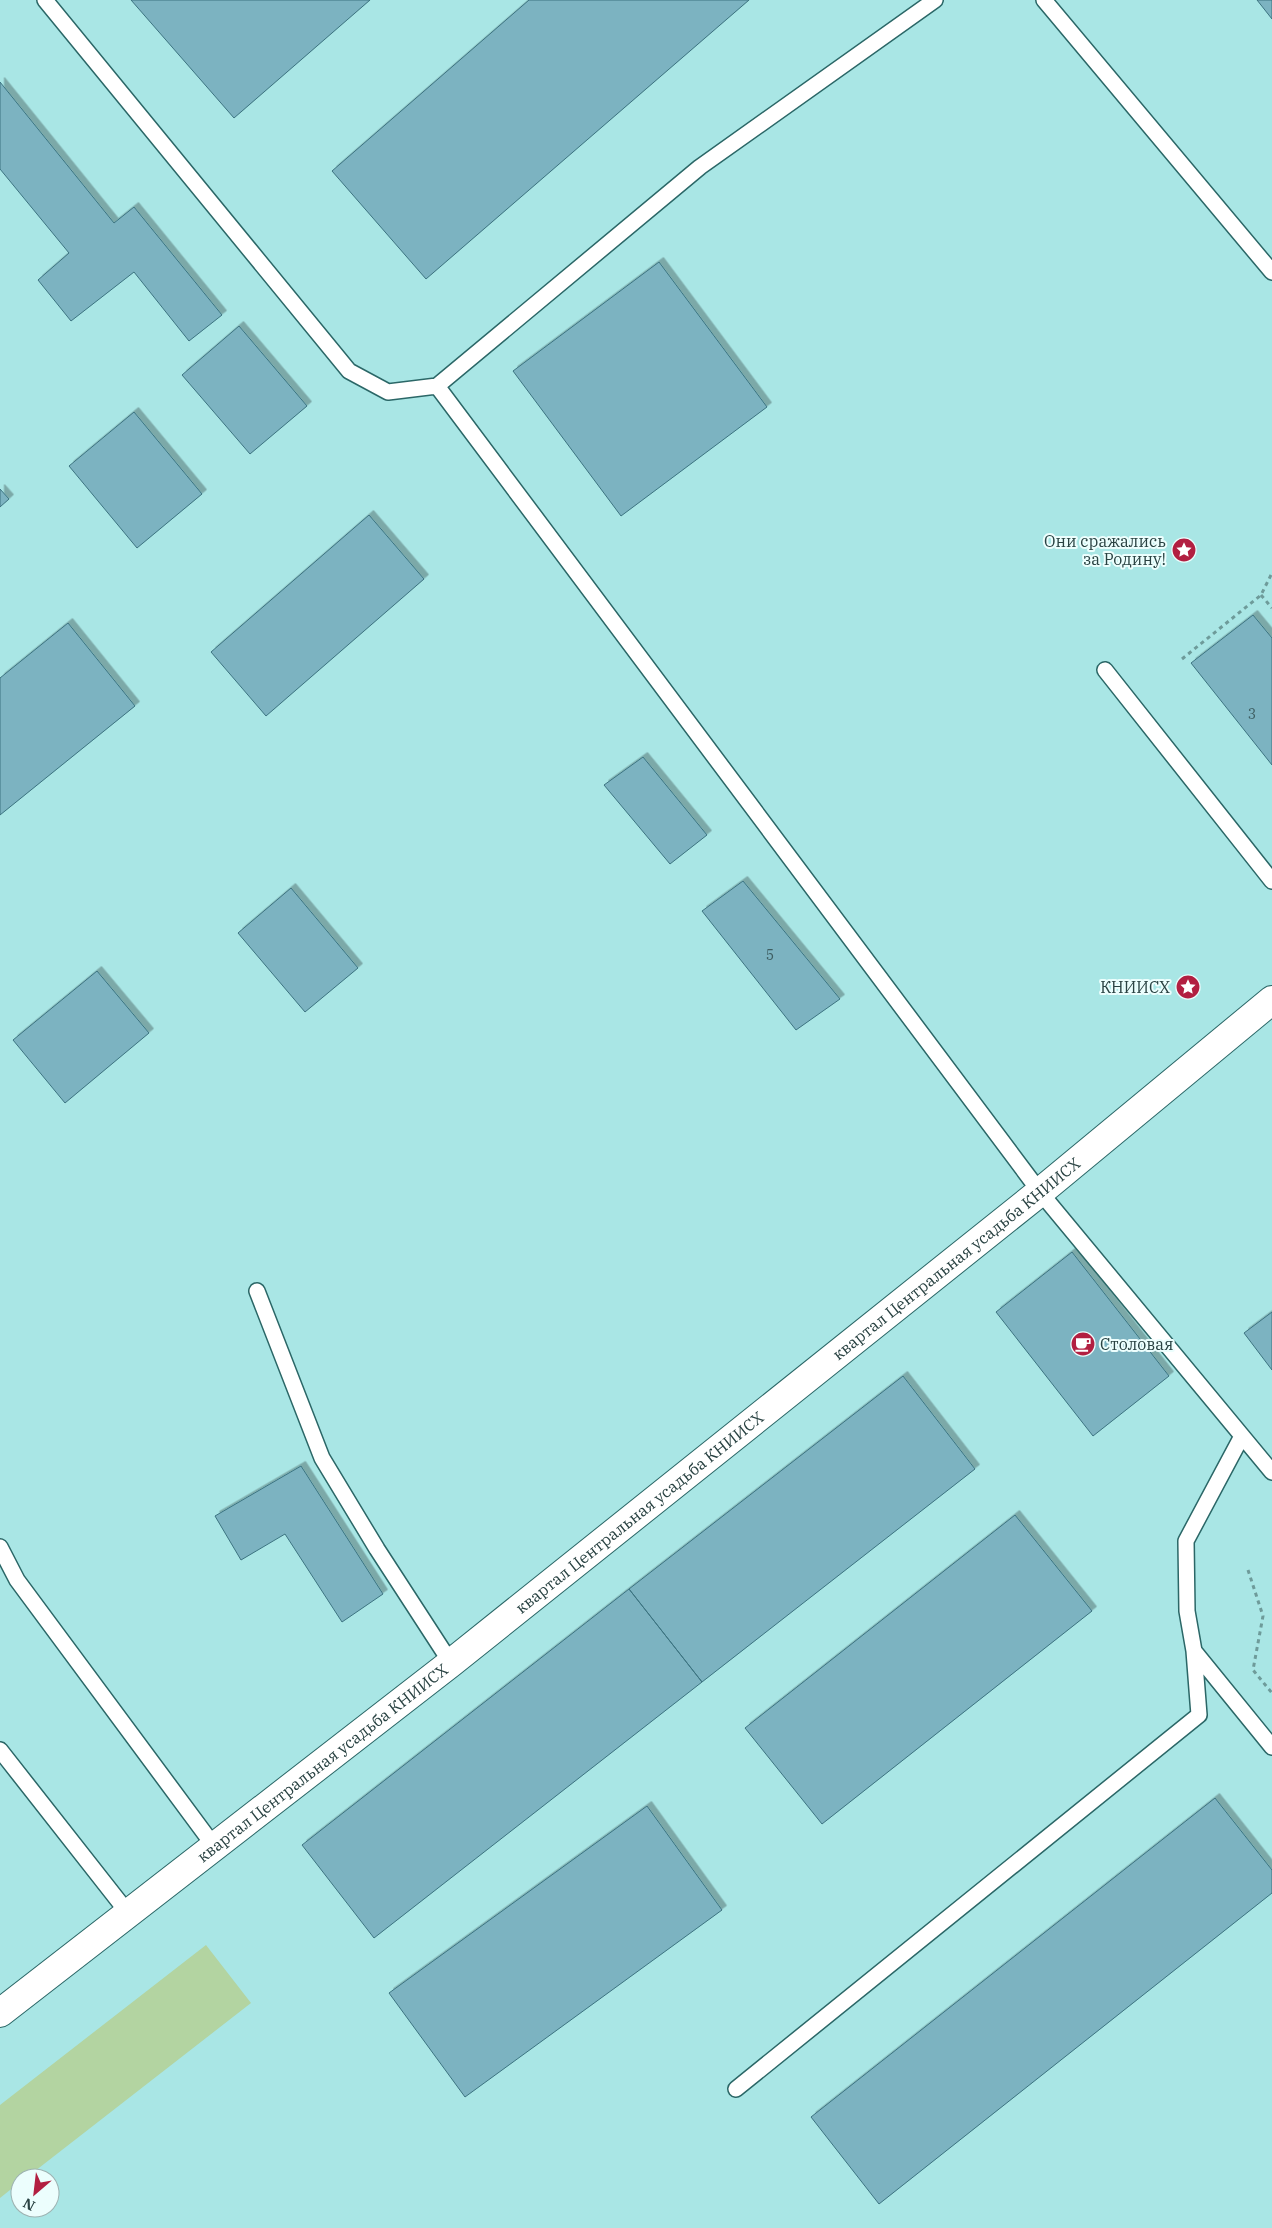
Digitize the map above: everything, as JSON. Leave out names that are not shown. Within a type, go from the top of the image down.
[{"type":"street","name":"квартал Центральная усадьба КНИИСХ","points":[[0,2013],[451,1663],[1040,1192],[1272,1000]]},
{"type":"lane","points":[[44,0],[349,371],[388,392],[437,386],[700,167],[935,0]]},
{"type":"lane","points":[[1044,0],[1272,272]]},
{"type":"lane","points":[[437,386],[1040,1192],[1272,1472]]},
{"type":"lane","points":[[1105,670],[1272,881]]},
{"type":"lane","points":[[257,1291],[322,1458],[377,1549],[451,1663]]},
{"type":"lane","points":[[736,2089],[1199,1715],[1194,1651],[1187,1611],[1186,1541],[1242,1436]]},
{"type":"lane","points":[[0,1547],[17,1580],[214,1846]]},
{"type":"lane","points":[[1194,1651],[1272,1747]]},
{"type":"lane","points":[[0,1750],[128,1912]]},
{"type":"path","points":[[1182,659],[1262,595],[1272,573]]},
{"type":"path","points":[[1262,595],[1272,608]]},
{"type":"path","points":[[1248,1570],[1263,1616],[1253,1670],[1272,1693]]},
{"type":"green space","points":[[206,1945],[251,2003],[39,2168],[10,2168],[10,2190],[0,2198],[0,2105]]},
{"type":"building","points":[[131,0],[370,0],[234,118]]},
{"type":"building","points":[[529,0],[749,0],[426,279],[332,171]]},
{"type":"building","points":[[1257,0],[1272,0],[1272,19]]},
{"type":"building","points":[[0,82],[114,223],[134,207],[222,315],[189,341],[134,272],[71,321],[38,280],[69,253],[0,169]]},
{"type":"building","points":[[659,262],[767,407],[621,516],[513,371]]},
{"type":"building","points":[[239,326],[307,406],[250,454],[182,375]]},
{"type":"building","points":[[134,412],[202,494],[137,548],[69,466]]},
{"type":"building","points":[[0,489],[9,499],[0,507]]},
{"type":"building","points":[[369,515],[424,579],[266,716],[211,652]]},
{"type":"building","points":[[1253,615],[1272,638],[1272,765],[1191,663]]},
{"type":"building","points":[[68,623],[135,706],[0,815],[0,678]]},
{"type":"building","points":[[643,757],[707,835],[670,864],[604,785]]},
{"type":"building","points":[[743,881],[840,999],[796,1030],[702,911]]},
{"type":"building","points":[[291,888],[358,968],[305,1012],[238,933]]},
{"type":"building","points":[[97,971],[149,1033],[65,1103],[13,1040]]},
{"type":"building","name":"Столовая","points":[[1072,1252],[1169,1376],[1093,1436],[996,1312]]},
{"type":"building","points":[[1272,1312],[1272,1370],[1244,1333]]},
{"type":"building","points":[[903,1376],[975,1469],[702,1682],[629,1589]]},
{"type":"building","points":[[301,1466],[383,1594],[342,1622],[285,1534],[241,1560],[215,1516]]},
{"type":"building","points":[[1015,1515],[1092,1611],[822,1824],[745,1728]]},
{"type":"building","points":[[629,1589],[702,1682],[374,1938],[302,1845]]},
{"type":"building","points":[[1215,1798],[1272,1870],[1272,1893],[879,2204],[811,2117]]},
{"type":"building","points":[[647,1806],[722,1910],[465,2097],[389,1993]]},
{"type":"place","name":"Они сражались за Родину!","points":[[1184,550]]},
{"type":"place","name":"КНИИСХ","points":[[1188,987]]},
{"type":"place","name":"Столовая","points":[[1083,1344]]}]
